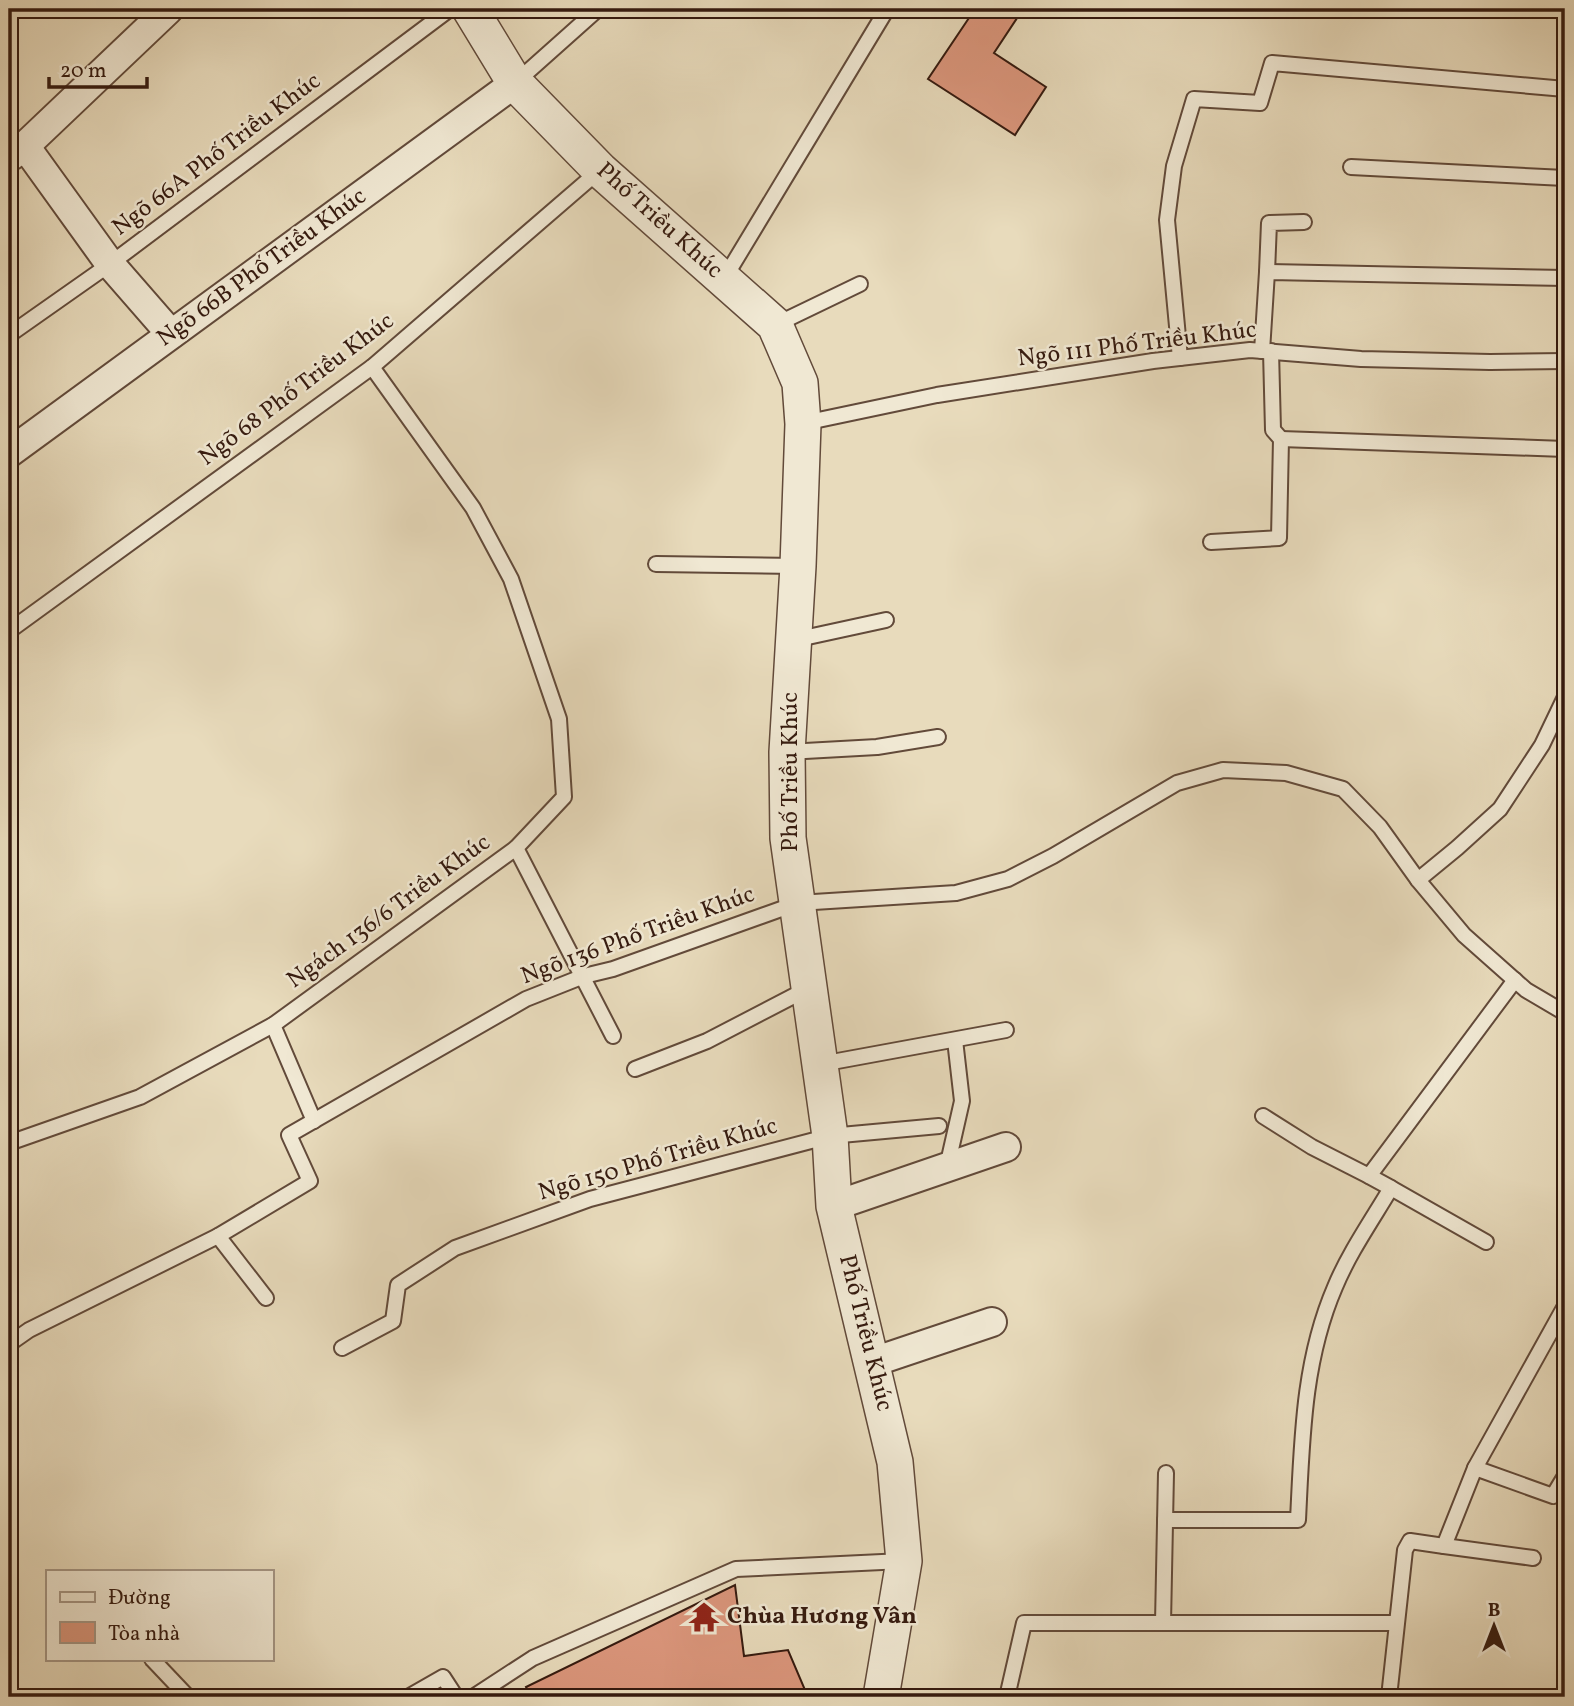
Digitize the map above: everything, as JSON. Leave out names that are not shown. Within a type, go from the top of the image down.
[{"type":"street","points":[[168,9],[17,152],[171,334]]},
{"type":"street","name":"Phố Triều Khúc","points":[[470,9],[514,83],[600,170],[775,325],[800,383],[803,424],[787,752],[788,838],[830,1136],[834,1206],[895,1462],[904,1561],[881,1697]]},
{"type":"street","name":"Ngõ 66B Phố Triều Khúc","points":[[9,453],[514,83]]},
{"type":"street","points":[[834,1206],[1006,1147]]},
{"type":"street","points":[[873,1362],[992,1322]]},
{"type":"lane","name":"Ngõ 66A Phố Triều Khúc","points":[[9,335],[110,264],[450,9]]},
{"type":"lane","points":[[514,83],[598,9]]},
{"type":"lane","points":[[724,279],[887,9]]},
{"type":"lane","points":[[1180,358],[1167,220],[1174,166],[1194,99],[1260,103],[1272,63],[1565,89]]},
{"type":"lane","points":[[1351,167],[1565,178]]},
{"type":"lane","name":"Ngõ 68 Phố Triều Khúc","points":[[9,631],[372,367],[600,170]]},
{"type":"lane","points":[[1210,542],[1279,538],[1281,439],[1273,430],[1266,351],[1269,223],[1304,222]]},
{"type":"lane","points":[[1268,272],[1565,278]]},
{"type":"lane","points":[[775,325],[860,284]]},
{"type":"lane","name":"Ngõ 111 Phố Triều Khúc","points":[[803,424],[937,395],[1250,350],[1361,359],[1565,361]]},
{"type":"lane","points":[[372,367],[474,508],[511,579],[559,719],[564,797],[516,848]]},
{"type":"lane","points":[[1281,439],[1565,449]]},
{"type":"lane","points":[[656,564],[798,566]]},
{"type":"lane","points":[[793,640],[886,620]]},
{"type":"lane","points":[[1418,880],[1500,809],[1542,745],[1565,697]]},
{"type":"lane","points":[[787,752],[877,747],[938,737]]},
{"type":"lane","name":"Ngõ 136 Phố Triều Khúc","points":[[218,1236],[310,1181],[289,1135],[526,999],[584,976],[613,969],[798,903],[956,893],[1008,878],[1053,856],[1177,783],[1223,770],[1286,773],[1343,789],[1380,827],[1418,880],[1464,935],[1527,990],[1565,1013]]},
{"type":"lane","name":"Ngách 136/6 Triều Khúc","points":[[9,1143],[140,1097],[273,1025],[516,848],[613,1036]]},
{"type":"lane","points":[[1369,1176],[1515,980]]},
{"type":"lane","points":[[635,1069],[707,1041],[810,987]]},
{"type":"lane","points":[[273,1025],[314,1121]]},
{"type":"lane","points":[[820,1064],[1006,1030]]},
{"type":"lane","points":[[947,1167],[962,1101],[955,1040]]},
{"type":"lane","points":[[1263,1115],[1312,1147],[1486,1242]]},
{"type":"lane","points":[[830,1136],[939,1126]]},
{"type":"lane","name":"Ngõ 150 Phố Triều Khúc","points":[[342,1348],[393,1321],[398,1285],[454,1248],[590,1199],[830,1136]]},
{"type":"lane","points":[[1165,1520],[1298,1520],[1304,1407],[1319,1331],[1336,1285],[1391,1188]]},
{"type":"lane","points":[[10,1339],[218,1236],[266,1298]]},
{"type":"lane","points":[[1444,1546],[1475,1468],[1565,1306]]},
{"type":"lane","points":[[1475,1468],[1559,1497],[1565,1476]]},
{"type":"lane","points":[[1163,1623],[1166,1473]]},
{"type":"lane","points":[[1389,1697],[1403,1560],[1410,1541],[1533,1558]]},
{"type":"lane","points":[[473,1697],[534,1658],[736,1569],[904,1561]]},
{"type":"lane","points":[[1007,1697],[1024,1623],[1396,1623]]},
{"type":"lane","points":[[153,1660],[188,1697]]},
{"type":"lane","points":[[408,1697],[443,1677],[456,1697]]},
{"type":"building","points":[[975,9],[1023,9],[994,53],[1046,87],[1015,135],[928,79]]},
{"type":"building","name":"Chùa Hương Vân","points":[[735,1585],[744,1656],[788,1650],[808,1697],[531,1697],[526,1687]]},
{"type":"place","name":"Chùa Hương Vân","points":[[704,1617]]}]
